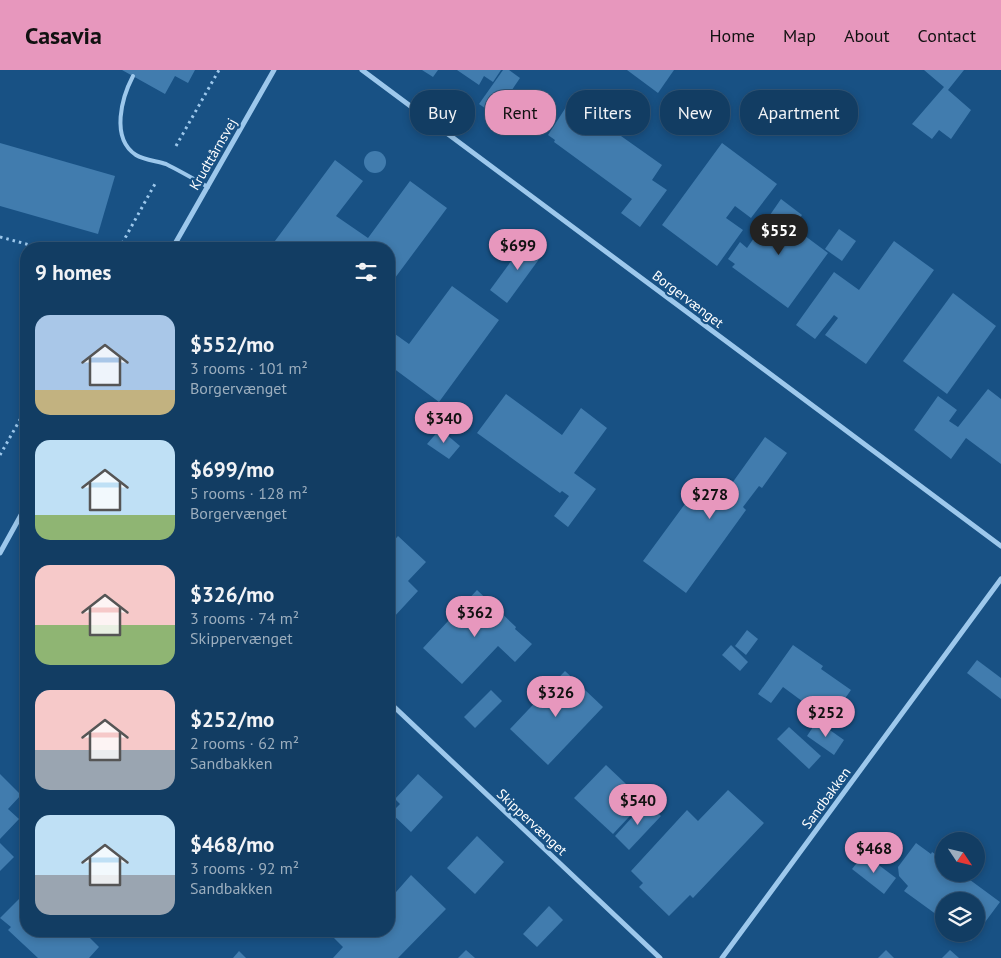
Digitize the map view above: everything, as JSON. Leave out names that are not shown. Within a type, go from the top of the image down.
[{"type":"street","name":"Krudttårnsvej","points":[[176,242],[274,70]]},
{"type":"street","name":"Borgervænget","points":[[362,70],[1001,546]]},
{"type":"street","points":[[0,553],[20,517]]},
{"type":"street","name":"Sandbakken","points":[[722,958],[1001,579]]},
{"type":"street","name":"Skippervænget","points":[[395,708],[660,958]]},
{"type":"lane","points":[[133,76],[124,92],[120,109],[121,130],[127,145],[136,155],[166,164],[208,187]]},
{"type":"path","points":[[193,116],[219,70]]},
{"type":"path","points":[[0,236],[21,242]]},
{"type":"path","points":[[0,454],[20,419]]},
{"type":"building","points":[[122,70],[195,70],[188,83],[175,76],[165,94]]},
{"type":"building","points":[[422,70],[438,70],[433,77]]},
{"type":"building","points":[[457,70],[501,70],[493,82],[484,76],[479,85]]},
{"type":"building","points":[[503,70],[509,70],[520,78],[512,90],[489,90]]},
{"type":"building","points":[[627,70],[674,70],[658,93]]},
{"type":"building","points":[[924,70],[964,70],[948,90],[971,110],[951,139],[939,130],[932,139],[912,124],[944,87]]},
{"type":"building","points":[[485,96],[485,108],[479,104]]},
{"type":"building","points":[[566,107],[566,135],[620,135],[662,165],[652,180],[667,190],[640,227],[621,213],[632,199],[554,142],[555,140],[548,135],[556,135],[556,123]]},
{"type":"building","points":[[0,143],[115,176],[98,234],[0,206]]},
{"type":"building","points":[[722,143],[777,184],[751,218],[735,206],[726,218],[743,230],[717,266],[662,225]]},
{"type":"building","points":[[375,151],[383,154],[386,162],[383,170],[375,173],[367,170],[364,162],[367,154]]},
{"type":"building","points":[[335,160],[363,181],[336,216],[368,238],[410,181],[447,208],[395,278],[395,242],[274,242]]},
{"type":"building","points":[[781,199],[802,215],[793,227],[828,253],[788,308],[732,267],[735,264],[728,259],[740,242],[747,248]]},
{"type":"building","points":[[839,229],[856,241],[842,261],[825,249]]},
{"type":"building","points":[[528,238],[545,251],[507,303],[490,290]]},
{"type":"building","points":[[894,241],[934,270],[866,364],[825,335],[838,318],[834,315],[815,339],[796,325],[834,272],[859,290]]},
{"type":"building","points":[[452,286],[499,320],[439,402],[395,369],[395,334],[409,344]]},
{"type":"building","points":[[953,293],[996,326],[947,394],[903,361]]},
{"type":"building","points":[[988,389],[1001,399],[1001,464],[966,438],[951,459],[914,430],[938,396],[957,410],[949,421],[958,427]]},
{"type":"building","points":[[506,394],[562,435],[581,408],[607,428],[574,473],[596,489],[568,527],[554,516],[569,496],[562,491],[560,493],[477,433]]},
{"type":"building","points":[[440,429],[460,446],[449,459],[427,444]]},
{"type":"building","points":[[765,437],[787,453],[762,488],[759,486],[743,507],[746,510],[686,593],[643,561],[704,478],[725,493]]},
{"type":"building","points":[[398,536],[426,562],[408,581],[418,591],[395,616],[395,539]]},
{"type":"building","points":[[477,590],[532,644],[515,662],[498,646],[462,684],[423,648]]},
{"type":"building","points":[[747,630],[758,639],[746,655],[735,646]]},
{"type":"building","points":[[731,645],[748,662],[740,671],[722,655]]},
{"type":"building","points":[[793,645],[823,666],[821,669],[851,690],[829,721],[783,687],[771,703],[758,694]]},
{"type":"building","points":[[977,660],[1001,678],[1001,699],[967,673]]},
{"type":"building","points":[[565,671],[603,707],[548,765],[510,729]]},
{"type":"building","points":[[491,690],[502,701],[475,728],[464,717]]},
{"type":"building","points":[[817,721],[844,740],[834,755],[807,736]]},
{"type":"building","points":[[789,727],[821,756],[809,769],[777,739]]},
{"type":"building","points":[[606,765],[644,801],[613,834],[574,798]]},
{"type":"building","points":[[0,774],[20,796],[8,809],[19,819],[0,839]]},
{"type":"building","points":[[418,774],[443,797],[411,832],[395,817],[395,809],[400,804],[395,799]]},
{"type":"building","points":[[728,790],[764,823],[693,898],[690,895],[669,916],[639,887],[643,883],[631,871],[687,810],[698,821]]},
{"type":"building","points":[[646,802],[661,816],[629,850],[615,836]]},
{"type":"building","points":[[477,836],[504,862],[475,894],[447,868]]},
{"type":"building","points":[[0,843],[14,857],[0,871]]},
{"type":"building","points":[[916,843],[931,854],[932,852],[935,854],[935,882],[973,882],[1000,902],[985,922],[985,892],[935,892],[935,913],[904,891],[908,886],[899,876],[898,867]]},
{"type":"building","points":[[864,854],[896,878],[884,894],[852,869]]},
{"type":"building","points":[[411,875],[446,909],[398,958],[333,958],[343,947],[335,937],[395,937],[395,893]]},
{"type":"building","points":[[20,898],[20,937],[89,937],[99,947],[89,958],[38,958],[8,930],[11,927],[0,918]]},
{"type":"building","points":[[549,906],[563,920],[537,947],[523,934]]},
{"type":"building","points":[[466,950],[475,958],[458,958]]},
{"type":"building","points":[[886,950],[894,958],[878,958]]},
{"type":"building","points":[[950,950],[959,958],[942,958]]},
{"type":"building","points":[[239,951],[246,958],[233,958]]}]
